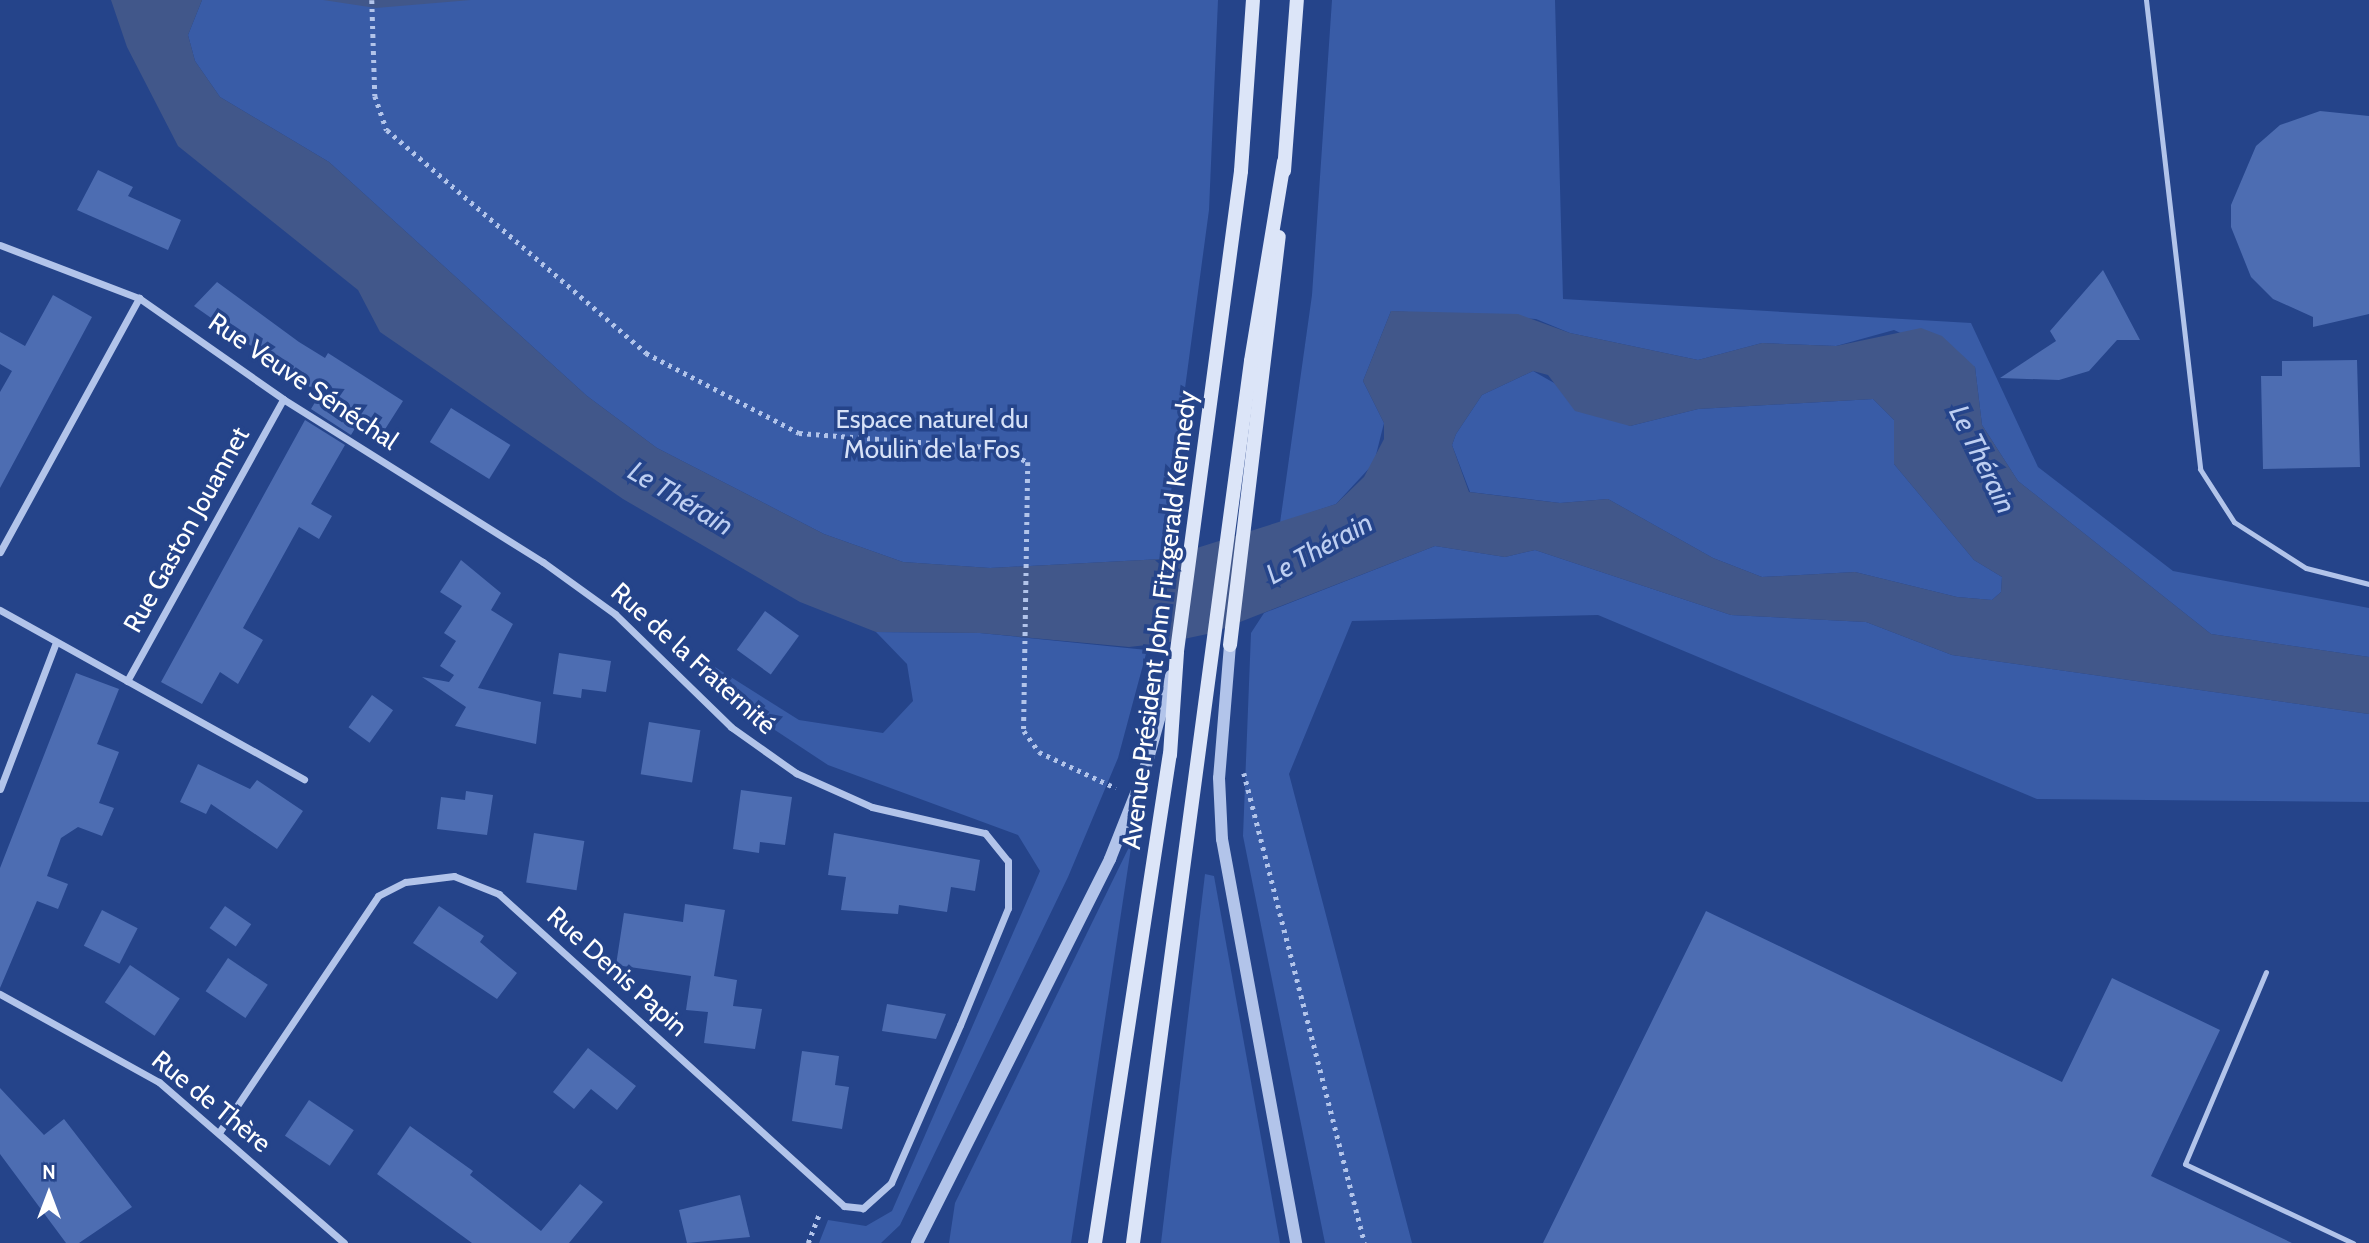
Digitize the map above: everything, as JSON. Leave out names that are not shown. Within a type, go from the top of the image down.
[{"type":"main road","name":"Avenue Président John Fitzgerald Kennedy","points":[[1095,1243],[1170,754],[1177,652],[1236,216],[1253,0]]},
{"type":"main road","name":"Avenue Président John Fitzgerald Kennedy","points":[[1230,645],[1273,326],[1297,0]]},
{"type":"main road","name":"Avenue Président John Fitzgerald Kennedy","points":[[1133,1243],[1210,657],[1284,162]]},
{"type":"street","name":"Rue Veuve Sénéchal","points":[[0,244],[139,298],[283,399],[570,580]]},
{"type":"street","points":[[0,552],[139,298]]},
{"type":"street","name":"Rue Gaston Jouannet","points":[[127,681],[283,399]]},
{"type":"street","name":"Rue de la Fraternité","points":[[570,580],[732,727],[796,773],[891,813],[985,834],[1004,849],[1007,908],[960,1025]]},
{"type":"street","points":[[0,610],[304,779]]},
{"type":"street","points":[[0,789],[56,642]]},
{"type":"street","points":[[1230,645],[1219,778],[1223,852],[1296,1243]]},
{"type":"street","points":[[917,1243],[1136,797],[1177,652]]},
{"type":"street","name":"Rue Denis Papin","points":[[219,1133],[378,896],[405,882],[454,876],[499,894],[828,1191],[853,1209],[882,1195],[960,1025]]},
{"type":"street","name":"Rue de Thère","points":[[0,994],[136,1068],[219,1133],[344,1243]]},
{"type":"lane","points":[[2146,0],[2200,469],[2234,522],[2306,568],[2369,584]]},
{"type":"lane","points":[[2266,972],[2185,1164],[2353,1243]]},
{"type":"path","points":[[372,0],[377,111],[387,130],[632,342],[799,433],[1020,455],[1032,478],[1025,660],[1029,744],[1136,797]]},
{"type":"path","points":[[1242,763],[1365,1243]]},
{"type":"path","points":[[808,1243],[828,1191]]},
{"type":"green space","name":"Espace naturel du Moulin de la Fos","points":[[202,0],[1218,0],[1209,210],[1162,559],[990,568],[903,562],[824,534],[657,448],[587,396],[329,162],[220,97],[195,61],[188,35]]},
{"type":"green space","points":[[1332,0],[1555,0],[1563,299],[1971,323],[2038,467],[2173,571],[2369,608],[2369,657],[2211,634],[2018,481],[1982,425],[1975,367],[1894,330],[1836,346],[1762,343],[1698,360],[1570,333],[1536,319],[1391,311],[1363,381],[1384,423],[1374,463],[1336,504],[1280,523],[1312,295]]},
{"type":"green space","points":[[1533,371],[1630,426],[1698,409],[1873,399],[1894,420],[1894,464],[1974,560],[2002,577],[2001,592],[1992,600],[1957,597],[1855,572],[1762,577],[1713,558],[1608,499],[1560,503],[1470,492],[1452,445],[1456,434],[1482,395]]},
{"type":"green space","points":[[1435,546],[1505,557],[1535,550],[1731,615],[1866,622],[1952,655],[2369,714],[2369,802],[2037,799],[1598,615],[1352,621],[1289,774],[1412,1243],[1325,1243],[1243,836],[1251,633],[1264,613]]},
{"type":"green space","points":[[876,632],[980,633],[1147,650],[1118,758],[1068,877],[900,1225],[881,1243],[819,1243],[828,1220],[866,1226],[892,1211],[1040,871],[1018,835],[828,765],[720,694],[715,667],[799,720],[883,733],[913,701],[907,664]]},
{"type":"green space","points":[[1132,841],[1071,1243],[949,1243],[955,1203]]},
{"type":"green space","points":[[1205,874],[1214,876],[1280,1243],[1161,1243]]},
{"type":"water","name":"Le Thérain","points":[[111,0],[202,0],[188,35],[195,61],[220,97],[329,162],[587,396],[657,448],[824,534],[903,562],[990,568],[1162,559],[1336,504],[1364,477],[1384,439],[1384,423],[1363,381],[1391,311],[1518,314],[1570,333],[1698,360],[1762,343],[1836,346],[1921,328],[1942,336],[1975,367],[1982,425],[2018,481],[2211,634],[2369,657],[2369,714],[1952,655],[1866,622],[1731,615],[1535,550],[1505,557],[1435,546],[1212,633],[1165,643],[1129,647],[980,633],[876,632],[800,602],[623,499],[380,332],[358,290],[178,146],[127,47]],"holes":[[[1533,371],[1548,375],[1575,411],[1630,426],[1698,409],[1873,399],[1894,420],[1894,464],[1974,560],[2002,577],[2001,592],[1992,600],[1957,597],[1855,572],[1762,577],[1713,558],[1608,499],[1560,503],[1469,492],[1452,445],[1456,434],[1482,395]]]},
{"type":"water","points":[[323,0],[471,0],[376,8]]},
{"type":"building","points":[[2320,111],[2369,116],[2369,314],[2313,327],[2313,317],[2273,299],[2251,277],[2231,227],[2231,205],[2256,146],[2280,125]]},
{"type":"building","points":[[98,170],[133,187],[128,196],[181,220],[168,250],[77,210]]},
{"type":"building","points":[[2103,270],[2140,340],[2117,340],[2089,371],[2059,380],[2000,378],[2056,341],[2050,331]]},
{"type":"building","points":[[217,282],[299,342],[325,358],[328,353],[403,401],[382,434],[360,420],[351,435],[311,409],[320,394],[194,306]]},
{"type":"building","points":[[53,295],[92,317],[0,488],[0,392],[12,371],[0,364],[0,332],[25,346]]},
{"type":"building","points":[[2357,360],[2360,467],[2263,469],[2261,376],[2282,376],[2282,361]]},
{"type":"building","points":[[451,408],[510,445],[489,479],[430,442]]},
{"type":"building","points":[[305,420],[345,445],[311,504],[332,516],[319,539],[299,527],[243,628],[263,640],[238,684],[220,672],[202,704],[161,682]]},
{"type":"building","points":[[461,560],[501,593],[491,610],[513,624],[478,688],[541,702],[536,744],[455,726],[466,707],[422,677],[449,682],[454,675],[440,666],[456,641],[444,633],[462,606],[440,592]]},
{"type":"building","points":[[765,611],[799,636],[771,675],[737,650]]},
{"type":"building","points":[[559,653],[611,661],[606,692],[582,689],[581,698],[553,694]]},
{"type":"building","points":[[76,673],[119,689],[97,744],[119,752],[99,803],[114,808],[102,836],[78,827],[61,838],[47,876],[68,884],[58,909],[37,901],[0,988],[0,868]]},
{"type":"building","points":[[372,695],[393,710],[370,743],[348,727]]},
{"type":"building","points":[[649,722],[700,730],[692,782],[641,774]]},
{"type":"building","points":[[198,764],[250,789],[257,780],[303,811],[277,849],[211,804],[206,814],[180,802]]},
{"type":"building","points":[[741,790],[792,797],[785,845],[760,842],[759,853],[733,849]]},
{"type":"building","points":[[466,791],[493,795],[487,835],[437,829],[441,797],[465,800]]},
{"type":"building","points":[[534,833],[584,841],[577,890],[526,882]]},
{"type":"building","points":[[834,833],[980,860],[975,891],[951,887],[947,912],[899,905],[898,914],[841,910],[846,877],[828,875]]},
{"type":"building","points":[[685,904],[725,910],[714,976],[737,980],[733,1006],[762,1009],[755,1049],[704,1043],[708,1012],[686,1010],[691,976],[616,965],[624,913],[683,922]]},
{"type":"building","points":[[225,906],[251,924],[236,946],[210,928]]},
{"type":"building","points":[[439,906],[484,936],[480,942],[517,973],[497,999],[413,943]]},
{"type":"building","points":[[102,910],[138,928],[119,964],[84,946]]},
{"type":"building","points":[[1706,911],[2062,1082],[2112,978],[2220,1030],[2151,1176],[2292,1243],[1543,1243]]},
{"type":"building","points":[[228,958],[268,985],[245,1018],[206,991]]},
{"type":"building","points":[[130,965],[180,999],[155,1036],[105,1002]]},
{"type":"building","points":[[887,1004],[946,1014],[936,1039],[882,1031]]},
{"type":"building","points":[[588,1048],[636,1086],[617,1110],[591,1089],[574,1109],[553,1092]]},
{"type":"building","points":[[802,1051],[839,1056],[835,1085],[849,1087],[842,1129],[792,1121]]},
{"type":"building","points":[[0,1088],[44,1135],[64,1119],[132,1207],[79,1243],[66,1243],[0,1154]]},
{"type":"building","points":[[309,1100],[354,1130],[330,1166],[285,1136]]},
{"type":"building","points":[[410,1126],[473,1171],[470,1175],[541,1231],[580,1184],[603,1202],[569,1243],[472,1243],[377,1174]]},
{"type":"building","points":[[740,1195],[750,1237],[687,1243],[679,1210]]}]
